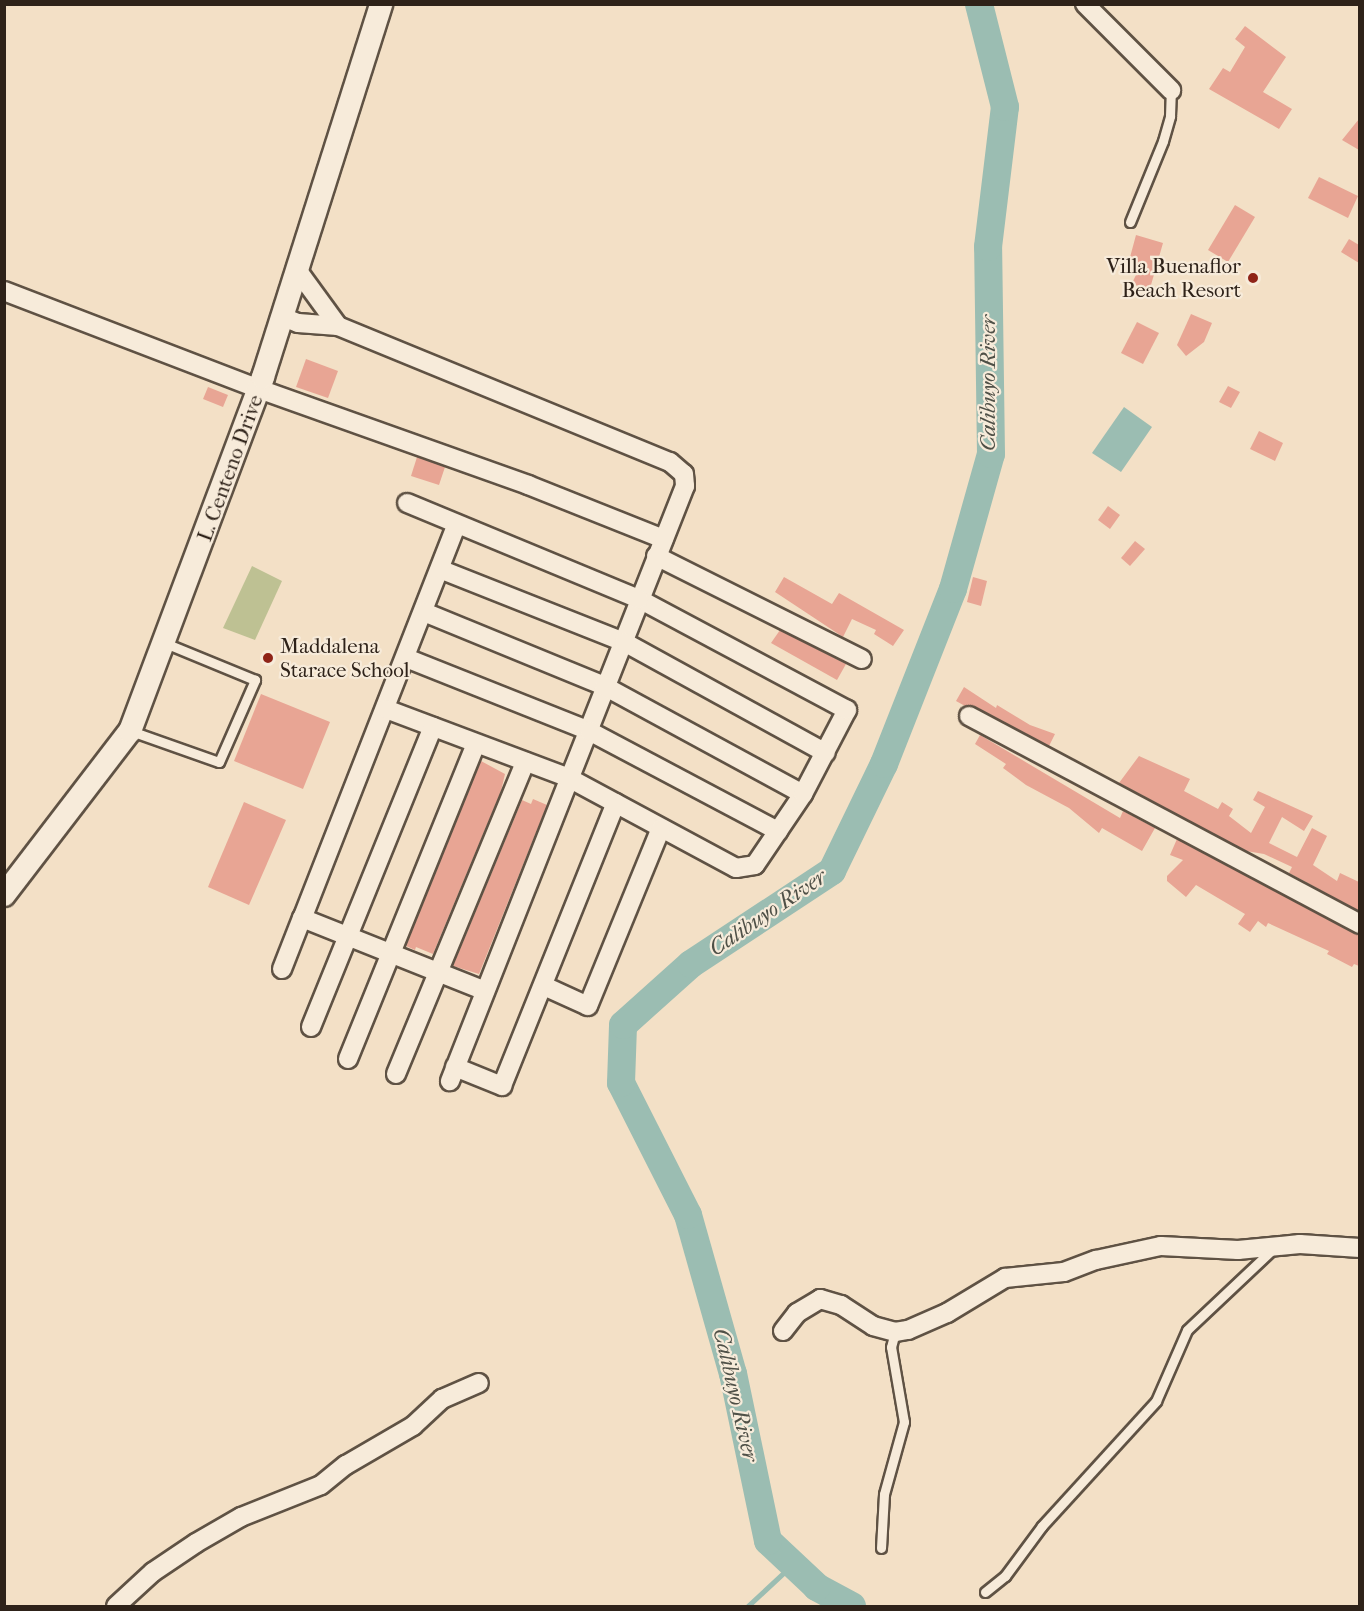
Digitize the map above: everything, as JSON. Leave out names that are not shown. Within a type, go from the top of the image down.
[{"type":"street","name":"L. Centeno Drive","points":[[4,895],[130,731],[165,643],[284,317],[381,4]]},
{"type":"street","points":[[1085,4],[1171,90]]},
{"type":"street","points":[[298,271],[338,326]]},
{"type":"street","points":[[4,291],[259,389],[528,484],[660,548],[862,659]]},
{"type":"street","points":[[284,317],[298,323],[338,326],[670,462],[684,474],[685,486],[639,598],[624,642],[604,686],[589,731],[567,777],[453,1074],[502,1086],[616,803]]},
{"type":"street","points":[[407,503],[456,526],[639,598],[847,710]]},
{"type":"street","points":[[282,969],[441,570],[456,526]]},
{"type":"street","points":[[441,570],[624,642],[826,753]]},
{"type":"street","points":[[424,612],[604,686],[802,794]]},
{"type":"street","points":[[406,658],[589,731],[778,831]]},
{"type":"street","points":[[386,709],[567,777],[736,868],[755,865],[826,753],[855,693]]},
{"type":"street","points":[[969,716],[1359,924]]},
{"type":"street","points":[[311,1027],[346,936],[433,727]]},
{"type":"street","points":[[348,1059],[393,955],[476,744]]},
{"type":"street","points":[[396,1074],[525,762]]},
{"type":"street","points":[[544,986],[588,1006],[661,828]]},
{"type":"street","points":[[303,918],[485,991]]},
{"type":"street","points":[[783,1330],[797,1313],[820,1299],[830,1299],[873,1326],[895,1332],[947,1313],[1005,1278],[1064,1272],[1096,1260],[1161,1246],[1273,1249],[1300,1244],[1324,1248],[1359,1248]]},
{"type":"street","points":[[116,1606],[153,1572],[196,1543],[241,1517],[321,1485],[346,1465],[413,1426],[442,1399],[479,1383]]},
{"type":"lane","points":[[1130,222],[1163,141],[1170,116],[1171,90]]},
{"type":"lane","points":[[130,731],[219,762],[255,680],[165,643]]},
{"type":"lane","points":[[986,1592],[1005,1576],[1042,1526],[1156,1401],[1187,1330],[1273,1249]]},
{"type":"lane","points":[[881,1548],[884,1494],[904,1422],[891,1347],[895,1332]]},
{"type":"green space","points":[[252,566],[282,581],[255,640],[223,628]]},
{"type":"water","points":[[1124,407],[1152,427],[1121,472],[1092,453]]},
{"type":"building","points":[[1245,26],[1286,57],[1263,92],[1292,109],[1279,129],[1209,89],[1223,68],[1230,72],[1245,47],[1235,39]]},
{"type":"building","points":[[1359,119],[1359,150],[1342,140]]},
{"type":"building","points":[[1319,177],[1358,196],[1348,218],[1308,198]]},
{"type":"building","points":[[1235,205],[1255,217],[1228,262],[1208,250]]},
{"type":"building","points":[[1136,235],[1163,243],[1149,292],[1132,283],[1141,265],[1129,261]]},
{"type":"building","points":[[1349,239],[1359,245],[1359,263],[1341,252]]},
{"type":"building","points":[[1191,314],[1212,323],[1204,342],[1186,356],[1177,345]]},
{"type":"building","points":[[1137,322],[1159,333],[1143,364],[1121,353]]},
{"type":"building","points":[[306,359],[338,371],[328,398],[296,387]]},
{"type":"building","points":[[1228,386],[1240,392],[1231,408],[1219,402]]},
{"type":"building","points":[[208,387],[228,395],[223,407],[203,399]]},
{"type":"building","points":[[1259,431],[1283,443],[1275,461],[1250,449]]},
{"type":"building","points":[[417,457],[445,467],[439,485],[411,476]]},
{"type":"building","points":[[1108,506],[1120,515],[1110,529],[1098,520]]},
{"type":"building","points":[[1135,541],[1145,549],[1130,566],[1121,558]]},
{"type":"building","points":[[784,577],[832,604],[839,593],[904,630],[893,646],[874,634],[876,630],[852,619],[843,637],[775,592]]},
{"type":"building","points":[[973,577],[987,581],[981,606],[967,602]]},
{"type":"building","points":[[780,630],[846,664],[837,680],[771,643]]},
{"type":"building","points":[[964,687],[996,708],[997,705],[1030,725],[1055,734],[1049,746],[974,706],[965,706],[956,701]]},
{"type":"building","points":[[261,694],[330,722],[303,789],[234,761]]},
{"type":"building","points":[[980,735],[1120,818],[1123,811],[1155,828],[1142,851],[1102,828],[1099,833],[1069,808],[1026,785],[1003,768],[1006,764],[975,744]]},
{"type":"building","points":[[1139,756],[1190,779],[1184,791],[1218,809],[1222,802],[1233,809],[1229,816],[1251,833],[1265,807],[1253,800],[1258,791],[1313,816],[1304,831],[1282,817],[1269,843],[1297,857],[1312,828],[1327,836],[1313,865],[1337,881],[1340,873],[1359,882],[1359,911],[1289,873],[1292,867],[1264,854],[1246,851],[1119,783]]},
{"type":"building","points":[[481,761],[505,774],[501,791],[433,954],[416,947],[415,950],[406,946]]},
{"type":"building","points":[[533,799],[547,805],[479,974],[453,966],[522,800],[531,804]]},
{"type":"building","points":[[244,802],[286,820],[249,905],[208,887]]},
{"type":"building","points":[[1177,839],[1359,935],[1359,966],[1354,964],[1352,967],[1327,954],[1329,951],[1268,923],[1266,927],[1258,921],[1250,932],[1238,924],[1245,914],[1196,885],[1186,897],[1167,881],[1167,876],[1183,860],[1170,855]]},
{"type":"waterway","name":"Calibuyo River","points":[[852,1606],[817,1587],[768,1541],[733,1374],[688,1215],[621,1083],[623,1025],[691,964],[832,871],[884,764],[953,589],[991,454],[988,247],[1005,107],[979,4]]},
{"type":"waterway","points":[[748,1606],[793,1564]]},
{"type":"place","name":"Villa Buenaflor Beach Resort","points":[[1253,278]]},
{"type":"place","name":"Maddalena Starace School","points":[[268,658]]}]
